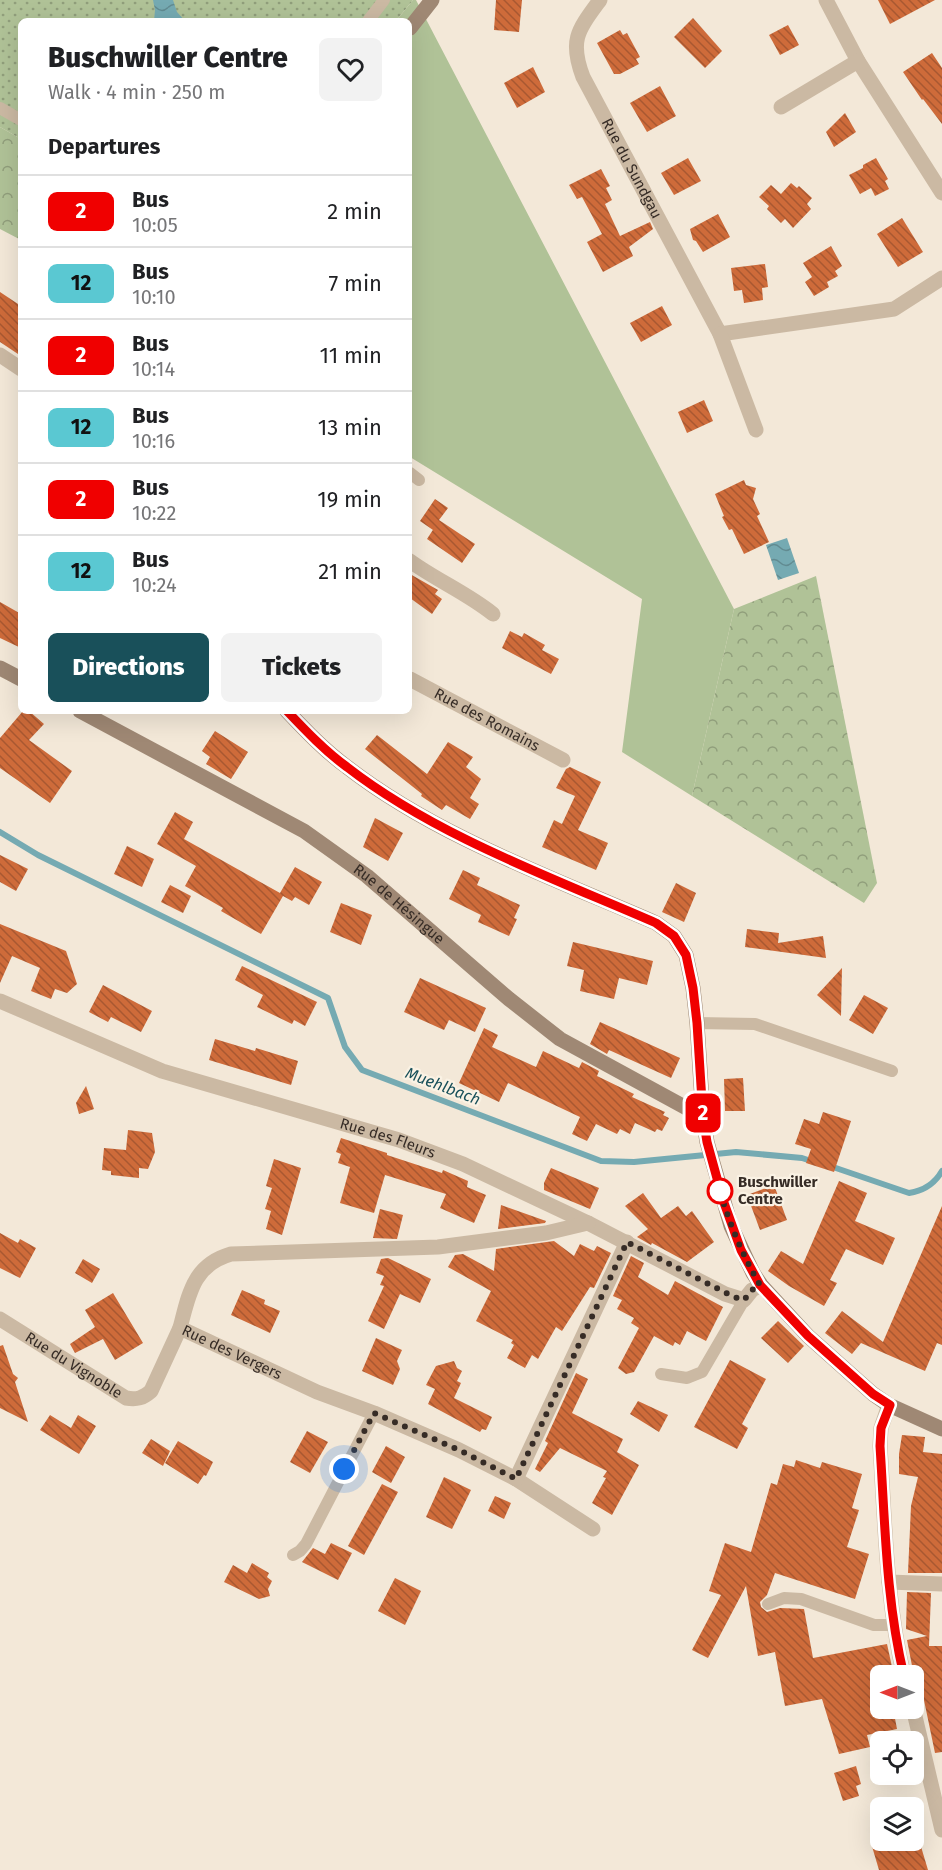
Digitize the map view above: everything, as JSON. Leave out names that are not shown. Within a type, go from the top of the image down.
[{"type":"street","points":[[412,25],[432,0]]},
{"type":"street","name":"Rue du Sundgau","points":[[600,0],[583,24],[576,42],[576,59],[588,88],[720,334],[756,430]]},
{"type":"street","points":[[826,0],[858,62],[942,193]]},
{"type":"street","points":[[781,107],[858,62]]},
{"type":"street","points":[[720,334],[894,309],[942,278]]},
{"type":"street","points":[[0,355],[18,367]]},
{"type":"street","points":[[412,563],[427,574],[477,601],[493,614]]},
{"type":"street","points":[[0,668],[18,678]]},
{"type":"street","name":"Rue des Romains","points":[[412,680],[563,760]]},
{"type":"street","name":"Rue de Hésingue","points":[[86,714],[304,831],[367,876],[509,999],[561,1039],[703,1117]]},
{"type":"street","points":[[290,714],[317,742],[346,766],[407,807],[488,849],[656,923],[674,936],[686,955],[693,988],[707,1142],[731,1226],[760,1285],[808,1336],[873,1394],[890,1405],[942,1429]]},
{"type":"street","name":"Rue des Fleurs","points":[[0,1001],[162,1071],[399,1140],[463,1164],[627,1242],[725,1294],[744,1300]]},
{"type":"street","name":"Rue des Vergers","points":[[588,1223],[546,1233],[438,1247],[231,1254],[215,1260],[198,1276],[188,1296],[180,1328],[308,1388],[374,1413],[459,1450],[516,1479],[593,1529]]},
{"type":"street","points":[[516,1479],[627,1242]]},
{"type":"street","points":[[744,1300],[752,1290],[760,1285]]},
{"type":"street","name":"Rue du Vignoble","points":[[0,1319],[126,1398],[135,1400],[145,1396],[151,1390],[180,1328]]},
{"type":"street","points":[[890,1405],[881,1428],[880,1446],[894,1625],[902,1665]]},
{"type":"street","points":[[890,1582],[942,1584]]},
{"type":"street","points":[[916,1719],[942,1830]]},
{"type":"lane","points":[[370,18],[384,0]]},
{"type":"lane","points":[[0,108],[18,118]]},
{"type":"lane","points":[[697,1023],[755,1024],[892,1071]]},
{"type":"lane","points":[[661,1374],[687,1378],[702,1372],[744,1300]]},
{"type":"lane","points":[[293,1555],[306,1544],[374,1413]]},
{"type":"lane","points":[[768,1604],[784,1598],[801,1599],[874,1625],[894,1625]]},
{"type":"green space","points":[[0,0],[413,0],[398,18],[18,18],[18,137],[0,127]]},
{"type":"green space","points":[[413,0],[416,0],[734,609],[692,796],[622,752],[642,599],[412,458],[412,18],[398,18]]},
{"type":"green space","points":[[0,127],[18,137],[18,238],[0,229]]},
{"type":"green space","points":[[816,576],[877,883],[864,903],[692,796],[734,609]]},
{"type":"water","points":[[153,0],[173,0],[177,12],[182,18],[154,18]]},
{"type":"water","points":[[787,538],[799,573],[778,580],[766,545]]},
{"type":"building","points":[[496,0],[522,0],[519,32],[494,30]]},
{"type":"building","points":[[878,0],[935,0],[890,24]]},
{"type":"building","points":[[693,18],[722,51],[705,68],[674,37]]},
{"type":"building","points":[[788,25],[799,45],[780,55],[769,35]]},
{"type":"building","points":[[620,30],[623,35],[627,33],[640,57],[636,59],[639,64],[620,74],[614,74],[597,43]]},
{"type":"building","points":[[932,53],[942,68],[942,124],[903,72]]},
{"type":"building","points":[[533,67],[545,92],[517,108],[504,83]]},
{"type":"building","points":[[660,86],[676,116],[647,132],[630,103]]},
{"type":"building","points":[[845,113],[856,132],[834,147],[826,132]]},
{"type":"building","points":[[688,158],[701,181],[674,195],[661,173]]},
{"type":"building","points":[[876,158],[888,179],[885,181],[889,189],[875,196],[871,188],[860,194],[849,175]]},
{"type":"building","points":[[601,169],[610,186],[606,188],[612,200],[605,204],[620,236],[650,222],[653,229],[629,247],[633,256],[603,272],[587,242],[602,234],[582,197],[577,199],[569,185]]},
{"type":"building","points":[[791,183],[797,188],[799,186],[812,198],[807,204],[811,209],[793,228],[785,219],[781,223],[767,209],[769,206],[759,197],[771,185],[781,194]]},
{"type":"building","points":[[718,214],[730,237],[703,252],[693,240],[690,229]]},
{"type":"building","points":[[902,218],[923,252],[898,267],[877,234]]},
{"type":"building","points":[[831,246],[842,266],[835,271],[838,276],[827,282],[829,287],[814,296],[805,282],[812,277],[803,263]]},
{"type":"building","points":[[765,264],[768,287],[762,288],[763,300],[744,303],[742,290],[734,291],[731,268]]},
{"type":"building","points":[[0,292],[18,304],[18,354],[0,342]]},
{"type":"building","points":[[662,306],[672,325],[641,342],[630,323]]},
{"type":"building","points":[[704,400],[713,421],[687,433],[678,412]]},
{"type":"building","points":[[744,480],[746,485],[756,488],[753,499],[760,514],[757,516],[769,542],[744,554],[732,529],[729,530],[722,517],[724,516],[715,494]]},
{"type":"building","points":[[435,499],[448,508],[439,520],[475,544],[462,563],[427,539],[433,530],[420,521]]},
{"type":"building","points":[[412,575],[438,590],[435,594],[442,599],[432,614],[412,599]]},
{"type":"building","points":[[0,602],[18,612],[18,647],[0,638]]},
{"type":"building","points":[[510,631],[522,637],[524,633],[545,645],[542,650],[559,659],[551,674],[502,648]]},
{"type":"building","points":[[20,714],[32,714],[44,724],[29,740],[72,771],[50,803],[0,768],[0,738]]},
{"type":"building","points":[[215,731],[248,752],[231,779],[206,764],[210,757],[202,751]]},
{"type":"building","points":[[377,735],[427,774],[448,742],[473,757],[466,767],[481,779],[470,798],[479,804],[470,819],[446,805],[442,810],[421,796],[422,794],[365,749]]},
{"type":"building","points":[[570,767],[601,782],[578,830],[608,843],[596,870],[542,847],[554,820],[562,824],[575,796],[556,788],[566,769]]},
{"type":"building","points":[[175,812],[193,822],[184,839],[280,893],[295,867],[322,882],[309,905],[295,897],[292,901],[283,896],[261,934],[221,911],[223,908],[185,886],[196,866],[157,844]]},
{"type":"building","points":[[375,818],[403,833],[388,861],[363,847]]},
{"type":"building","points":[[127,846],[154,859],[142,887],[114,874]]},
{"type":"building","points":[[0,855],[28,869],[16,891],[0,882]]},
{"type":"building","points":[[463,870],[480,878],[477,885],[520,905],[514,918],[517,919],[509,936],[478,922],[481,915],[449,899]]},
{"type":"building","points":[[676,883],[696,893],[684,922],[662,912]]},
{"type":"building","points":[[170,885],[191,896],[183,913],[161,902]]},
{"type":"building","points":[[341,903],[372,915],[361,945],[330,932]]},
{"type":"building","points":[[0,924],[66,951],[77,984],[67,993],[55,989],[51,999],[31,991],[40,968],[12,956],[0,983]]},
{"type":"building","points":[[747,929],[779,933],[778,943],[823,936],[826,958],[745,947]]},
{"type":"building","points":[[573,942],[653,961],[647,985],[619,978],[614,999],[580,991],[584,970],[567,966]]},
{"type":"building","points":[[242,966],[317,1002],[305,1026],[294,1020],[292,1024],[257,1007],[263,995],[235,980]]},
{"type":"building","points":[[842,968],[841,1016],[817,995]]},
{"type":"building","points":[[420,978],[486,1008],[475,1032],[449,1020],[444,1030],[404,1012]]},
{"type":"building","points":[[103,985],[152,1011],[141,1032],[111,1017],[108,1022],[89,1012]]},
{"type":"building","points":[[864,995],[888,1008],[873,1034],[849,1020]]},
{"type":"building","points":[[600,1022],[680,1058],[671,1078],[609,1050],[607,1054],[590,1044]]},
{"type":"building","points":[[484,1028],[498,1035],[492,1047],[536,1067],[543,1051],[579,1068],[582,1062],[599,1071],[597,1076],[634,1094],[632,1097],[665,1112],[663,1115],[669,1118],[662,1131],[657,1129],[655,1132],[635,1123],[630,1134],[620,1129],[617,1134],[596,1124],[587,1141],[572,1134],[580,1117],[508,1083],[499,1102],[459,1083]]},
{"type":"building","points":[[215,1039],[255,1051],[256,1048],[298,1061],[291,1085],[209,1060]]},
{"type":"building","points":[[743,1078],[745,1111],[725,1111],[724,1079]]},
{"type":"building","points":[[86,1086],[94,1109],[79,1114],[76,1103]]},
{"type":"building","points":[[823,1112],[851,1121],[834,1172],[806,1163],[811,1149],[795,1144],[804,1119],[819,1124]]},
{"type":"building","points":[[128,1130],[152,1133],[155,1152],[148,1169],[139,1168],[139,1178],[111,1175],[111,1171],[102,1170],[104,1148],[126,1150]]},
{"type":"building","points":[[341,1138],[442,1173],[443,1170],[468,1181],[467,1187],[486,1195],[474,1223],[440,1208],[446,1194],[385,1175],[374,1213],[340,1203],[350,1167],[338,1163],[341,1154],[336,1152]]},
{"type":"building","points":[[274,1159],[301,1168],[282,1235],[266,1229],[271,1211],[265,1209],[272,1188],[266,1186]]},
{"type":"building","points":[[551,1168],[599,1188],[590,1209],[544,1190],[544,1183]]},
{"type":"building","points":[[839,1181],[867,1193],[855,1221],[895,1238],[883,1265],[846,1249],[830,1280],[837,1283],[824,1306],[768,1271],[781,1251],[803,1264]]},
{"type":"building","points":[[774,1185],[787,1220],[760,1230],[747,1195]]},
{"type":"building","points":[[643,1193],[661,1218],[678,1206],[686,1216],[692,1211],[714,1242],[687,1262],[637,1237],[648,1229],[625,1206]]},
{"type":"building","points":[[501,1205],[546,1221],[545,1223],[498,1229]]},
{"type":"building","points":[[942,1206],[942,1345],[937,1343],[925,1371],[861,1343],[852,1354],[825,1333],[842,1311],[883,1342]]},
{"type":"building","points":[[380,1209],[403,1215],[397,1239],[373,1238]]},
{"type":"building","points":[[0,1233],[18,1243],[20,1239],[36,1248],[20,1278],[0,1268]]},
{"type":"building","points":[[554,1241],[574,1256],[580,1244],[594,1251],[597,1246],[611,1253],[594,1288],[590,1287],[562,1331],[556,1327],[538,1359],[532,1355],[525,1368],[507,1358],[514,1345],[511,1343],[513,1340],[476,1321],[491,1291],[448,1267],[455,1255],[463,1254],[494,1271],[496,1249]]},
{"type":"building","points":[[631,1256],[644,1263],[638,1277],[668,1295],[675,1281],[723,1307],[706,1341],[687,1331],[680,1345],[675,1342],[673,1346],[654,1336],[634,1372],[626,1374],[618,1368],[639,1328],[631,1323],[634,1318],[617,1309],[622,1300],[613,1296]]},
{"type":"building","points":[[388,1258],[431,1279],[420,1303],[400,1294],[384,1329],[368,1321],[384,1286],[380,1285],[384,1276],[376,1273],[381,1259]]},
{"type":"building","points":[[83,1259],[100,1269],[92,1283],[75,1273]]},
{"type":"building","points":[[242,1290],[265,1300],[264,1304],[280,1311],[270,1333],[231,1315]]},
{"type":"building","points":[[113,1293],[143,1343],[115,1360],[103,1339],[75,1353],[70,1344],[95,1327],[85,1310]]},
{"type":"building","points":[[778,1321],[804,1346],[788,1363],[761,1338]]},
{"type":"building","points":[[376,1338],[402,1350],[397,1361],[400,1369],[393,1385],[362,1371]]},
{"type":"building","points":[[3,1345],[13,1374],[18,1378],[15,1382],[28,1422],[0,1408],[0,1346]]},
{"type":"building","points":[[730,1360],[766,1379],[742,1424],[748,1428],[737,1449],[694,1427]]},
{"type":"building","points":[[454,1361],[457,1368],[462,1371],[457,1381],[461,1383],[454,1398],[492,1417],[486,1430],[482,1429],[480,1432],[428,1404],[435,1389],[426,1385],[436,1366]]},
{"type":"building","points":[[576,1373],[588,1379],[572,1413],[623,1439],[617,1452],[639,1465],[612,1515],[592,1503],[606,1478],[603,1477],[607,1471],[560,1448],[540,1472],[535,1469],[548,1443],[545,1441]]},
{"type":"building","points":[[638,1401],[668,1415],[659,1432],[630,1414]]},
{"type":"building","points":[[50,1415],[71,1428],[78,1415],[96,1426],[79,1454],[40,1430]]},
{"type":"building","points":[[307,1431],[328,1442],[310,1473],[290,1462]]},
{"type":"building","points":[[902,1435],[925,1437],[923,1452],[942,1454],[942,1573],[908,1573],[911,1506],[918,1477],[899,1474]]},
{"type":"building","points":[[151,1439],[170,1451],[163,1466],[142,1453]]},
{"type":"building","points":[[178,1441],[213,1462],[206,1476],[204,1475],[198,1484],[165,1463]]},
{"type":"building","points":[[386,1446],[405,1457],[391,1483],[372,1472]]},
{"type":"building","points":[[796,1460],[820,1468],[822,1462],[862,1474],[852,1508],[859,1510],[847,1547],[869,1554],[855,1599],[775,1573],[767,1595],[760,1602],[761,1607],[767,1612],[780,1608],[804,1609],[813,1658],[887,1644],[892,1665],[870,1665],[870,1719],[895,1719],[897,1729],[870,1731],[870,1734],[867,1735],[870,1747],[839,1754],[822,1699],[785,1706],[775,1652],[758,1656],[746,1586],[708,1658],[692,1650],[721,1595],[709,1591],[725,1543],[751,1552],[771,1483],[777,1485],[783,1464],[794,1467]]},
{"type":"building","points":[[444,1477],[471,1490],[452,1529],[426,1517]]},
{"type":"building","points":[[382,1484],[398,1492],[364,1555],[348,1546]]},
{"type":"building","points":[[495,1496],[511,1503],[504,1519],[488,1511]]},
{"type":"building","points":[[331,1543],[352,1553],[338,1580],[302,1562],[313,1548],[325,1554]]},
{"type":"building","points":[[252,1563],[269,1573],[267,1577],[272,1581],[268,1589],[270,1596],[259,1599],[224,1582],[233,1565],[247,1573]]},
{"type":"building","points":[[395,1578],[421,1591],[405,1625],[378,1611]]},
{"type":"building","points":[[907,1592],[931,1593],[929,1646],[942,1646],[942,1752],[935,1753],[924,1700],[924,1665],[912,1665],[907,1640],[927,1636],[906,1629]]},
{"type":"building","points":[[856,1766],[861,1784],[856,1786],[859,1796],[843,1801],[834,1773]]},
{"type":"building","points":[[873,1851],[922,1851],[928,1870],[879,1870]]},
{"type":"waterway","name":"Muehlbach","points":[[0,832],[38,855],[328,998],[345,1047],[362,1070],[601,1161],[634,1162],[736,1152],[802,1158],[814,1162]]},
{"type":"waterway","name":"Muehlbach","points":[[830,1166],[909,1193],[928,1187],[942,1171]]},
{"type":"bus line","name":"2","points":[[290,714],[317,742],[346,766],[370,784],[427,819],[488,849],[656,923],[674,936],[680,945],[686,955],[693,988],[707,1142],[731,1226],[741,1250],[760,1285],[783,1310],[808,1336],[873,1394],[890,1405],[881,1428],[880,1446],[890,1582],[902,1665]]},
{"type":"place","name":"Buschwiller Centre","points":[[720,1191]]},
{"type":"route","points":[[344,1469],[374,1413],[459,1450],[516,1479],[627,1242],[734,1297],[744,1300],[752,1290],[760,1285],[741,1250],[719,1188],[720,1191]]}]
